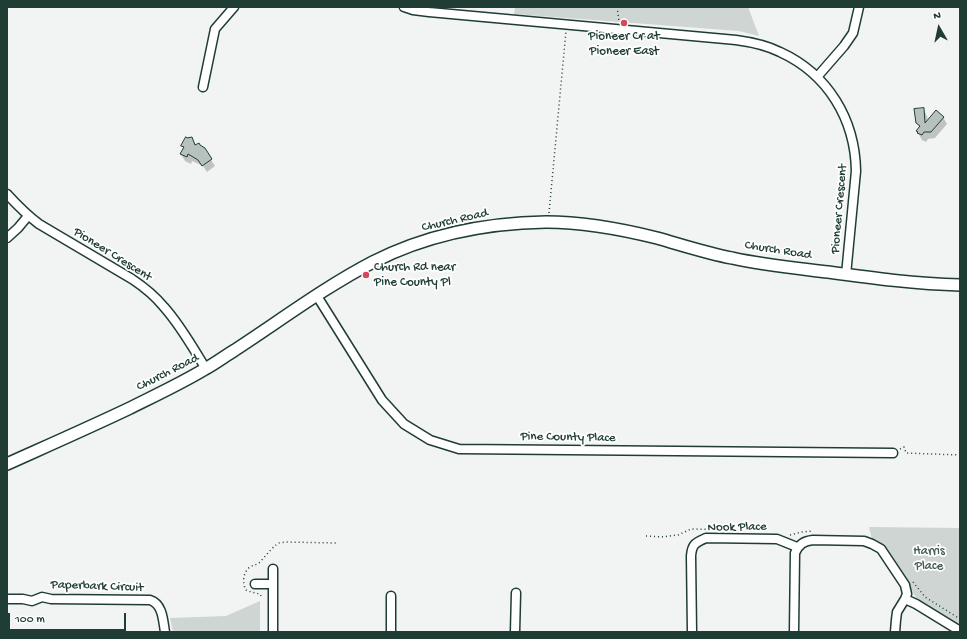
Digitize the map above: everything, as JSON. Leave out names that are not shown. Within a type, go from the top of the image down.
[{"type":"main road","name":"Church Road","points":[[7,464],[162,392],[206,369],[345,278],[375,261],[400,250],[427,241],[479,228],[525,223],[576,223],[608,227],[658,238],[710,253],[745,261],[917,283],[960,285]]},
{"type":"street","points":[[203,87],[215,29],[234,7]]},
{"type":"street","name":"Pioneer Crescent","points":[[404,7],[429,12],[750,42],[780,51],[805,66],[826,86],[841,108],[850,131],[855,151],[856,178],[846,275]]},
{"type":"street","points":[[817,77],[844,46],[853,33],[859,7]]},
{"type":"street","name":"Pioneer Crescent","points":[[7,194],[28,216],[51,232],[145,288],[174,319],[206,369]]},
{"type":"street","points":[[7,238],[28,216]]},
{"type":"street","name":"Pine County Place","points":[[317,296],[382,400],[404,424],[430,440],[459,449],[893,453]]},
{"type":"street","name":"Nook Place","points":[[692,632],[691,556],[692,548],[698,542],[706,538],[776,539],[797,547]]},
{"type":"street","points":[[794,632],[795,557],[797,547],[801,543],[813,540],[864,541],[880,549],[905,585],[907,594],[897,612],[896,632]]},
{"type":"street","points":[[273,569],[273,632]]},
{"type":"street","points":[[255,584],[273,584]]},
{"type":"street","points":[[515,632],[516,593]]},
{"type":"street","points":[[391,596],[391,632]]},
{"type":"street","name":"Paperbark Circuit","points":[[7,599],[23,599],[32,601],[42,597],[52,599],[150,600],[160,608],[165,632]]},
{"type":"street","points":[[905,599],[916,604],[960,631]]},
{"type":"path","points":[[617,7],[620,30]]},
{"type":"path","points":[[549,213],[566,24]]},
{"type":"path","points":[[893,453],[904,447],[906,453],[960,455]]},
{"type":"path","points":[[261,596],[260,594],[246,590],[243,582],[247,570],[258,563],[276,544],[285,542],[336,543]]},
{"type":"green space","points":[[515,7],[748,7],[759,36],[739,31],[514,14]]},
{"type":"green space","name":"Harris Place","points":[[869,527],[960,528],[960,628],[916,598],[905,578],[880,545],[872,539]]},
{"type":"green space","points":[[260,601],[260,632],[173,632],[170,618],[226,616]]},
{"type":"building","points":[[924,108],[925,123],[936,110],[944,117],[931,132],[924,132],[922,135],[916,131],[920,126],[916,123],[914,109]]},
{"type":"building","points":[[186,137],[192,137],[195,145],[199,143],[205,148],[212,159],[202,166],[198,160],[188,154],[187,157],[180,154],[184,147],[181,146]]},
{"type":"place","name":"Pioneer Cr at Pioneer East","points":[[624,23]]},
{"type":"place","name":"Church Rd near Pine County Pl","points":[[366,275]]}]
